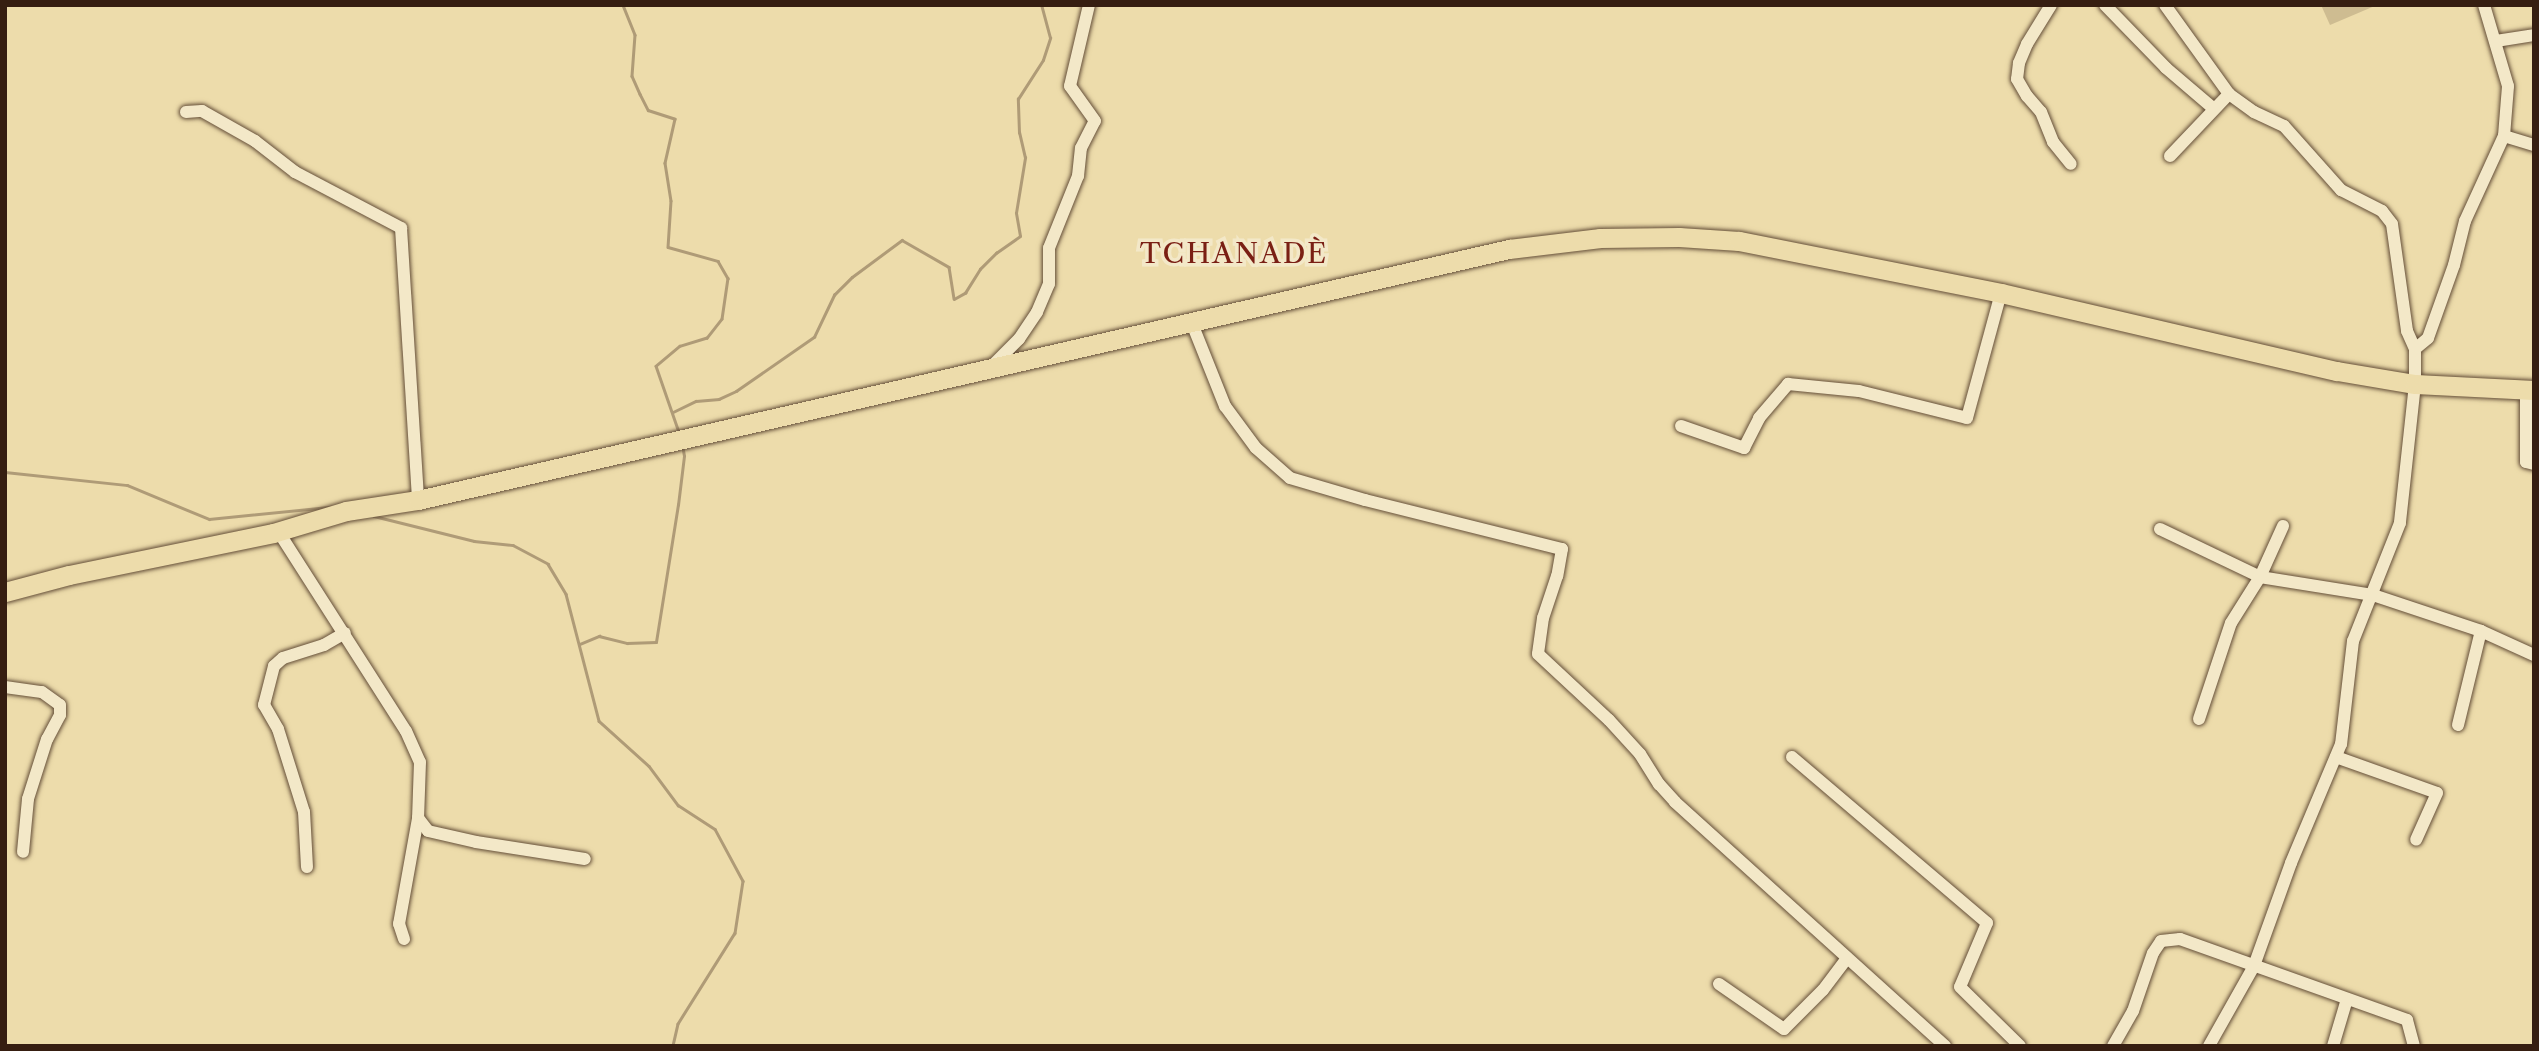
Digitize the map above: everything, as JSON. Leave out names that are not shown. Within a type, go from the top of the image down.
[{"type":"main road","points":[[5,592],[81,572],[278,531],[346,512],[418,500],[1509,249],[1611,237],[1711,238],[1739,241],[2001,293],[2327,369],[2415,384],[2530,390]]},
{"type":"street","points":[[990,368],[1019,340],[1037,312],[1049,284],[1049,248],[1078,176],[1081,148],[1095,121],[1070,86],[1089,5]]},
{"type":"street","points":[[2051,5],[2027,44],[2019,63],[2017,79],[2041,112],[2053,142],[2071,164]]},
{"type":"street","points":[[2105,5],[2166,68],[2214,109]]},
{"type":"street","points":[[2165,5],[2229,94],[2254,112],[2284,127],[2341,190],[2382,211],[2392,224],[2407,331],[2415,348],[2415,384],[2400,523],[2353,640],[2342,744],[2291,863],[2254,965],[2209,1046]]},
{"type":"street","points":[[2415,348],[2428,338],[2454,265],[2465,220],[2504,136],[2508,86],[2484,5]]},
{"type":"street","points":[[2496,41],[2534,35]]},
{"type":"street","points":[[2170,156],[2229,94]]},
{"type":"street","points":[[186,112],[202,111],[255,141],[295,173],[401,228],[418,500]]},
{"type":"street","points":[[2504,136],[2534,145]]},
{"type":"street","points":[[1681,426],[1744,448],[1759,418],[1788,384],[1859,391],[1967,418],[2001,293]]},
{"type":"street","points":[[1191,321],[1225,406],[1256,448],[1290,478],[1365,500],[1562,549],[1543,618],[1538,653],[1609,720],[1640,754],[1659,785],[1675,802],[1945,1046]]},
{"type":"street","points":[[2530,390],[2526,461],[2534,464]]},
{"type":"street","points":[[2199,719],[2231,622],[2260,577],[2283,526]]},
{"type":"street","points":[[2160,529],[2260,577],[2373,595],[2481,631],[2534,655]]},
{"type":"street","points":[[278,531],[406,731],[420,762],[418,818],[399,924],[404,939]]},
{"type":"street","points":[[2458,724],[2481,631]]},
{"type":"street","points":[[307,867],[303,812],[278,729],[264,705],[274,666],[283,658],[324,645],[345,633]]},
{"type":"street","points":[[5,687],[42,692],[60,705],[60,715],[47,739],[28,799],[23,852]]},
{"type":"street","points":[[1792,757],[1987,923],[1960,987],[2020,1046]]},
{"type":"street","points":[[2336,757],[2437,793],[2416,840]]},
{"type":"street","points":[[418,818],[428,831],[476,842],[585,859]]},
{"type":"street","points":[[2113,1046],[2133,1010],[2152,953],[2161,941],[2180,939],[2407,1020],[2414,1046]]},
{"type":"street","points":[[1719,984],[1784,1030],[1823,990],[1847,958]]},
{"type":"street","points":[[2333,1046],[2347,999]]},
{"type":"shaded area","points":[[2321,5],[2377,5],[2330,25]]},
{"type":"waterway","points":[[623,5],[635,35],[632,76],[640,94],[648,110],[675,119],[665,163],[671,201],[668,247],[718,261],[728,278],[722,319],[707,338],[680,346],[656,366],[679,432]]},
{"type":"waterway","points":[[673,412],[696,401],[719,399],[736,391],[814,337],[834,295],[852,277],[902,240],[949,267],[954,299],[965,293],[980,269],[996,253],[1020,236],[1016,213],[1025,158],[1019,133],[1018,99],[1043,60],[1050,38],[1041,5]]},
{"type":"waterway","points":[[580,644],[599,636],[627,643],[656,642],[678,505],[684,456],[682,445]]},
{"type":"waterway","points":[[5,472],[127,485],[209,519],[330,507]]},
{"type":"waterway","points":[[374,516],[474,541],[513,545],[548,564],[566,594],[599,721],[649,766],[678,805],[715,829],[743,881],[735,933],[678,1024],[673,1046]]},
{"type":"district","name":"TCHANADÈ","points":[[1234,253]]}]
